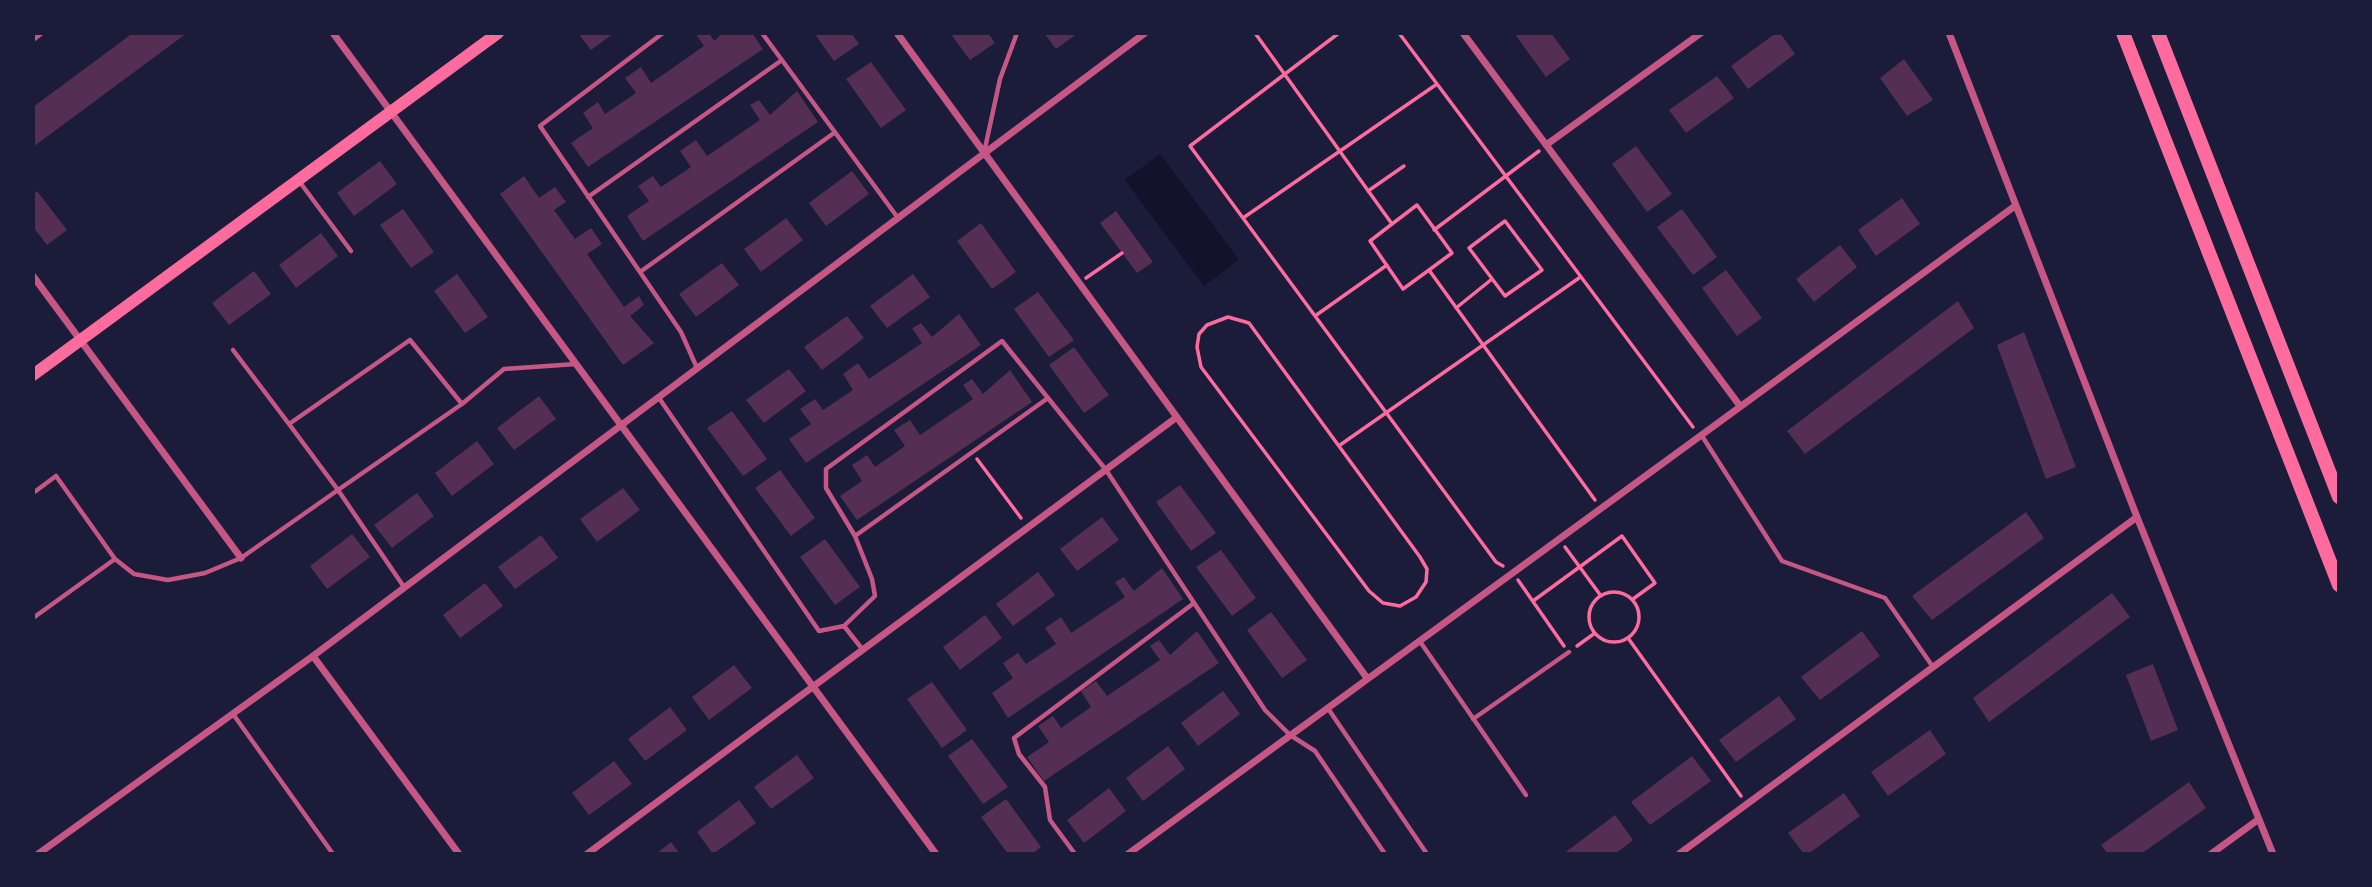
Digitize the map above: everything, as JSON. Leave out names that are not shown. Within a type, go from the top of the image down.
[{"type":"main road","points":[[33,374],[498,33]]},
{"type":"main road","points":[[2123,33],[2339,585]]},
{"type":"main road","points":[[2158,33],[2339,497]]},
{"type":"street","points":[[333,33],[936,854]]},
{"type":"street","points":[[897,33],[1367,678]]},
{"type":"street","points":[[38,854],[313,656],[1145,33]]},
{"type":"street","points":[[1463,33],[1740,406]]},
{"type":"street","points":[[1546,145],[1701,33]]},
{"type":"street","points":[[1949,33],[2137,517],[2273,854]]},
{"type":"street","points":[[1129,854],[2015,206]]},
{"type":"street","points":[[33,276],[241,558]]},
{"type":"street","points":[[587,854],[1177,418]]},
{"type":"street","points":[[1679,854],[2137,517]]},
{"type":"street","points":[[313,656],[459,854]]},
{"type":"street","points":[[2211,854],[2259,819]]},
{"type":"lane","points":[[33,40],[42,33]]},
{"type":"lane","points":[[663,33],[541,126],[681,332],[697,369]]},
{"type":"lane","points":[[762,33],[898,218]]},
{"type":"lane","points":[[984,153],[1000,79],[1017,33]]},
{"type":"lane","points":[[588,197],[782,60]]},
{"type":"lane","points":[[640,272],[834,133]]},
{"type":"lane","points":[[298,179],[351,251]]},
{"type":"lane","points":[[289,424],[410,340],[462,404]]},
{"type":"lane","points":[[659,398],[819,631],[844,626],[875,596],[872,579],[855,536],[826,488],[826,469],[1002,341],[1106,470],[1265,710],[1290,735],[1315,751],[1385,854]]},
{"type":"lane","points":[[233,350],[338,490],[404,588]]},
{"type":"lane","points":[[33,494],[56,476],[115,559],[134,574],[168,580],[205,573],[241,558],[462,404],[504,369],[576,364]]},
{"type":"lane","points":[[855,536],[1048,398]]},
{"type":"lane","points":[[1701,435],[1782,561],[1885,598],[1933,667]]},
{"type":"lane","points":[[33,618],[115,559]]},
{"type":"lane","points":[[1075,854],[1050,820],[1045,787],[1020,754],[1014,738],[1194,603]]},
{"type":"lane","points":[[844,626],[863,650]]},
{"type":"lane","points":[[1419,640],[1526,795]]},
{"type":"lane","points":[[1473,719],[1569,652]]},
{"type":"lane","points":[[1327,708],[1427,854]]},
{"type":"lane","points":[[233,714],[333,854]]},
{"type":"path","points":[[1255,33],[1392,225]]},
{"type":"path","points":[[1339,33],[1190,146],[1496,562],[1512,572],[1569,652],[1595,633]]},
{"type":"path","points":[[1399,33],[1686,421],[1701,435]]},
{"type":"path","points":[[1243,218],[1437,84]]},
{"type":"path","points":[[1434,230],[1546,145]]},
{"type":"path","points":[[1368,191],[1404,166]]},
{"type":"path","points":[[1417,205],[1434,230],[1452,253],[1403,289],[1370,241],[1417,205]]},
{"type":"path","points":[[1505,221],[1542,270],[1505,296],[1492,279],[1469,248],[1505,221]]},
{"type":"path","points":[[1079,283],[1122,253]]},
{"type":"path","points":[[1315,317],[1387,265]]},
{"type":"path","points":[[1429,270],[1601,508]]},
{"type":"path","points":[[1340,445],[1580,277]]},
{"type":"path","points":[[1456,308],[1492,279]]},
{"type":"path","points":[[1228,317],[1249,323],[1340,445],[1427,569],[1426,582],[1416,597],[1401,606],[1383,603],[1369,591],[1201,366],[1197,347],[1199,334],[1207,325],[1228,317]]},
{"type":"path","points":[[972,452],[1028,528]]},
{"type":"path","points":[[1533,601],[1622,536],[1655,583],[1633,600]]},
{"type":"path","points":[[1559,538],[1601,596]]},
{"type":"path","points":[[1606,592],[1621,592],[1633,600],[1640,612],[1638,627],[1629,638],[1615,643],[1600,639],[1591,628],[1588,614],[1594,600],[1606,592]]},
{"type":"path","points":[[1629,638],[1746,804]]},
{"type":"shaded area","points":[[1160,154],[1239,260],[1204,286],[1125,180]]},
{"type":"building","points":[[133,33],[187,33],[33,147],[33,107]]},
{"type":"building","points":[[578,33],[614,33],[591,50]]},
{"type":"building","points":[[695,33],[709,33],[714,41],[723,33],[752,33],[763,49],[588,167],[571,143],[593,128],[583,113],[598,102],[605,114],[636,93],[625,78],[641,67],[651,83],[704,46]]},
{"type":"building","points":[[814,33],[851,33],[859,44],[834,61]]},
{"type":"building","points":[[950,33],[988,33],[995,43],[970,60]]},
{"type":"building","points":[[1044,33],[1078,33],[1056,49]]},
{"type":"building","points":[[1514,33],[1551,33],[1570,59],[1546,77]]},
{"type":"building","points":[[1776,33],[1780,33],[1795,54],[1748,89],[1731,66]]},
{"type":"building","points":[[1904,59],[1933,100],[1907,116],[1880,78]]},
{"type":"building","points":[[871,62],[906,110],[881,128],[846,79]]},
{"type":"building","points":[[1717,76],[1734,98],[1686,133],[1669,110]]},
{"type":"building","points":[[797,91],[818,122],[643,241],[627,216],[649,201],[638,186],[653,176],[661,187],[691,167],[680,151],[696,140],[707,156],[760,120],[750,105],[759,100],[770,115]]},
{"type":"building","points":[[1636,146],[1672,194],[1647,212],[1612,164]]},
{"type":"building","points":[[380,161],[397,184],[354,216],[337,193]]},
{"type":"building","points":[[852,171],[869,194],[826,226],[809,203]]},
{"type":"building","points":[[524,176],[539,198],[555,187],[566,202],[554,210],[575,239],[591,228],[602,244],[587,254],[624,307],[639,296],[644,305],[630,316],[654,343],[623,365],[500,194]]},
{"type":"building","points":[[37,191],[67,230],[47,245],[33,227],[33,194]]},
{"type":"building","points":[[1902,198],[1920,224],[1876,256],[1858,230]]},
{"type":"building","points":[[403,209],[434,252],[411,268],[380,225]]},
{"type":"building","points":[[1682,209],[1717,257],[1693,275],[1657,227]]},
{"type":"building","points":[[1116,211],[1153,262],[1137,273],[1100,223]]},
{"type":"building","points":[[786,218],[803,240],[761,272],[744,249]]},
{"type":"building","points":[[981,223],[1016,272],[992,289],[957,241]]},
{"type":"building","points":[[321,233],[338,256],[296,288],[279,265]]},
{"type":"building","points":[[1840,245],[1857,267],[1814,302],[1796,279]]},
{"type":"building","points":[[722,263],[739,285],[696,317],[679,294]]},
{"type":"building","points":[[1726,270],[1762,318],[1737,336],[1702,288]]},
{"type":"building","points":[[254,271],[271,294],[229,325],[212,303]]},
{"type":"building","points":[[457,274],[488,317],[465,333],[434,291]]},
{"type":"building","points":[[913,274],[930,297],[887,328],[870,306]]},
{"type":"building","points":[[1038,292],[1074,340],[1049,357],[1014,309]]},
{"type":"building","points":[[1958,301],[1974,328],[1805,454],[1787,431]]},
{"type":"building","points":[[959,314],[981,345],[806,463],[789,439],[811,424],[800,409],[815,399],[823,410],[853,390],[843,374],[858,363],[869,379],[922,343],[912,328],[921,323],[932,337]]},
{"type":"building","points":[[847,316],[864,338],[822,370],[804,347]]},
{"type":"building","points":[[2024,332],[2076,467],[2046,479],[1997,345]]},
{"type":"building","points":[[1074,347],[1109,395],[1084,413],[1049,365]]},
{"type":"building","points":[[789,369],[806,391],[764,423],[746,400]]},
{"type":"building","points":[[1010,370],[1032,402],[857,520],[840,496],[862,481],[852,465],[867,455],[875,467],[905,446],[894,430],[910,420],[920,435],[973,399],[963,385],[972,379],[983,394]]},
{"type":"building","points":[[539,396],[556,419],[514,450],[497,428]]},
{"type":"building","points":[[732,411],[767,459],[743,476],[707,428]]},
{"type":"building","points":[[477,441],[494,464],[452,496],[435,473]]},
{"type":"building","points":[[780,470],[815,518],[791,536],[755,488]]},
{"type":"building","points":[[1180,485],[1216,533],[1191,551],[1156,502]]},
{"type":"building","points":[[623,488],[640,510],[597,542],[580,519]]},
{"type":"building","points":[[417,493],[434,516],[392,548],[374,525]]},
{"type":"building","points":[[2026,512],[2044,538],[1932,620],[1912,596]]},
{"type":"building","points":[[1102,517],[1119,540],[1077,571],[1060,549]]},
{"type":"building","points":[[352,534],[370,557],[327,589],[310,566]]},
{"type":"building","points":[[541,535],[558,558],[515,589],[498,567]]},
{"type":"building","points":[[825,539],[860,587],[835,605],[800,557]]},
{"type":"building","points":[[1221,550],[1256,598],[1232,616],[1196,567]]},
{"type":"building","points":[[1162,568],[1183,599],[1008,718],[992,693],[1013,678],[1003,663],[1018,653],[1026,664],[1056,644],[1045,628],[1061,617],[1071,633],[1125,597],[1115,582],[1124,577],[1134,591]]},
{"type":"building","points":[[1038,572],[1055,595],[1013,626],[996,604]]},
{"type":"building","points":[[485,583],[503,606],[460,638],[443,615]]},
{"type":"building","points":[[2112,593],[2130,617],[1989,722],[1973,698]]},
{"type":"building","points":[[1271,612],[1307,660],[1282,678],[1247,630]]},
{"type":"building","points":[[985,615],[1002,638],[960,670],[943,647]]},
{"type":"building","points":[[1197,631],[1219,663],[1044,781],[1027,757],[1049,742],[1038,726],[1053,716],[1061,728],[1091,707],[1081,691],[1096,681],[1107,696],[1160,660],[1150,646],[1159,640],[1170,655]]},
{"type":"building","points":[[1862,631],[1880,656],[1820,700],[1801,677]]},
{"type":"building","points":[[2153,664],[2178,730],[2151,741],[2126,675]]},
{"type":"building","points":[[734,665],[752,688],[709,720],[692,697]]},
{"type":"building","points":[[932,682],[967,730],[942,748],[907,699]]},
{"type":"building","points":[[1223,691],[1240,714],[1198,746],[1181,723]]},
{"type":"building","points":[[1779,696],[1796,719],[1736,762],[1719,740]]},
{"type":"building","points":[[670,707],[687,730],[645,761],[628,739]]},
{"type":"building","points":[[1930,730],[1946,754],[1888,796],[1871,772]]},
{"type":"building","points":[[972,739],[1008,787],[983,804],[948,756]]},
{"type":"building","points":[[1168,746],[1185,769],[1143,801],[1126,778]]},
{"type":"building","points":[[797,755],[814,778],[771,809],[754,787]]},
{"type":"building","points":[[1692,756],[1711,781],[1650,825],[1631,802]]},
{"type":"building","points":[[614,761],[632,784],[589,815],[572,793]]},
{"type":"building","points":[[2189,782],[2206,808],[2141,854],[2108,854],[2101,845]]},
{"type":"building","points":[[1109,788],[1126,811],[1084,843],[1067,820]]},
{"type":"building","points":[[1844,793],[1860,816],[1808,854],[1804,854],[1788,833]]},
{"type":"building","points":[[1006,799],[1041,847],[1032,854],[1008,854],[981,817]]},
{"type":"building","points":[[739,800],[756,823],[713,854],[697,832]]},
{"type":"building","points":[[1615,815],[1633,840],[1615,854],[1563,854]]},
{"type":"building","points":[[671,842],[680,854],[656,854]]}]
